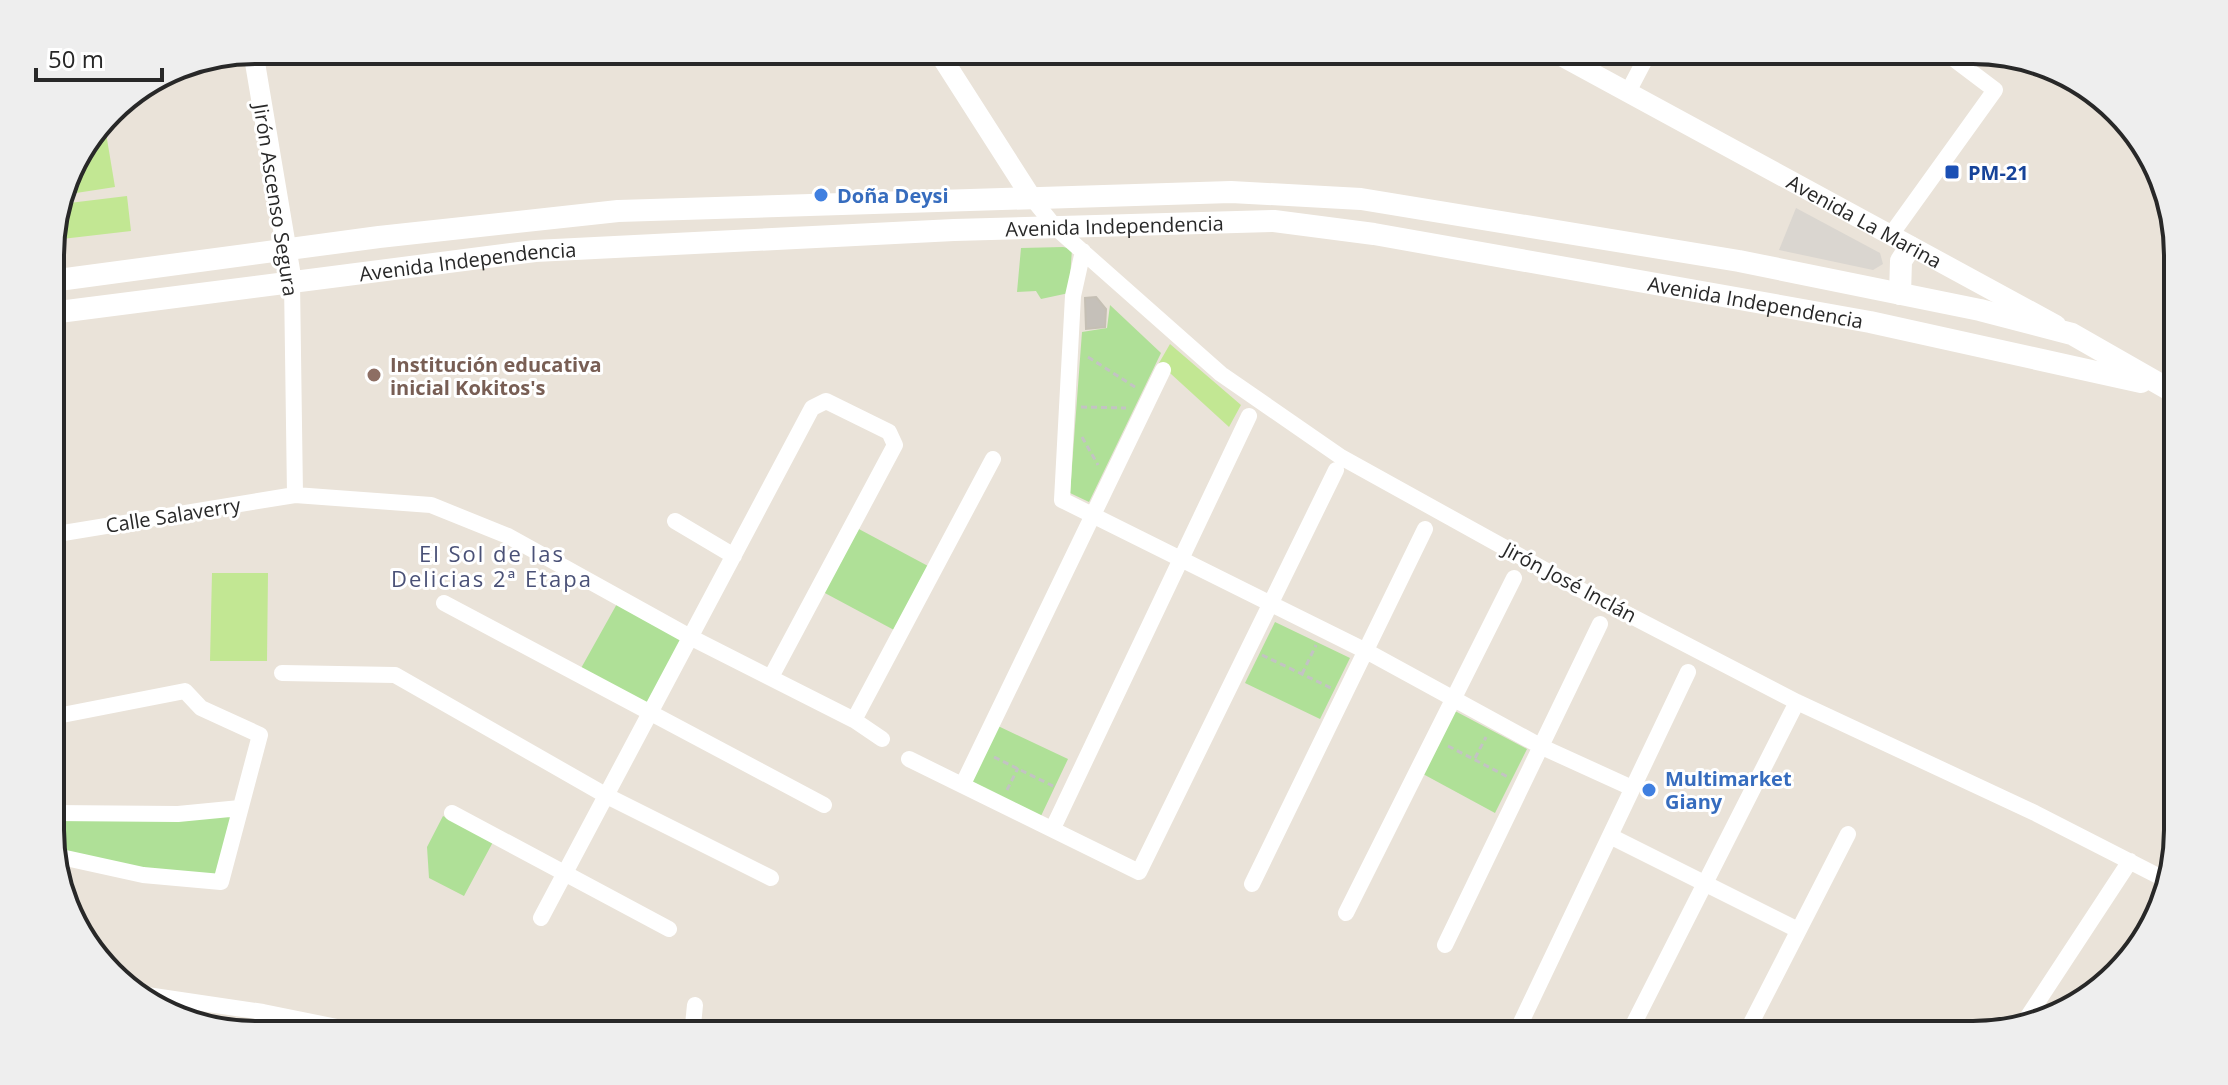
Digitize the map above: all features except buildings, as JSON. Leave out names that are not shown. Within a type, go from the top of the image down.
[{"type":"main road","name":"Avenida Independencia","points":[[64,279],[618,211],[1231,192],[1361,199],[1629,243],[1900,294],[2072,334]]},
{"type":"main road","points":[[1231,192],[1233,223]]},
{"type":"main road","points":[[776,207],[778,239]]},
{"type":"main road","name":"Avenida Independencia","points":[[64,311],[516,252],[1274,221],[1374,234],[1945,337],[2164,389]]},
{"type":"main road","points":[[512,222],[516,252]]},
{"type":"main road","points":[[436,231],[440,262]]},
{"type":"main road","points":[[1900,241],[1900,294]]},
{"type":"main road","points":[[1623,280],[1629,243]]},
{"type":"main road","name":"Avenida La Marina","points":[[2072,334],[2164,387]]},
{"type":"street","name":"Jirón Ascenso Segura","points":[[255,64],[292,282],[295,495]]},
{"type":"street","points":[[946,64],[1031,197]]},
{"type":"street","name":"Avenida La Marina","points":[[1576,64],[2072,334]]},
{"type":"street","points":[[1628,92],[1643,64]]},
{"type":"street","points":[[1900,241],[1995,90],[1961,64]]},
{"type":"street","name":"Jirón José Inclán","points":[[1031,197],[1056,228],[1221,374],[1341,457],[1581,590],[1797,702],[2035,813],[2158,876]]},
{"type":"street","points":[[1083,251],[1073,296],[1062,500],[1368,652],[1454,702],[1542,747],[1632,788]]},
{"type":"street","points":[[963,784],[1163,370]]},
{"type":"street","points":[[541,918],[816,404],[832,403],[892,435],[894,450],[771,677]]},
{"type":"street","points":[[1053,828],[1178,558],[1249,416]]},
{"type":"street","points":[[854,720],[993,459]]},
{"type":"street","points":[[909,759],[1139,872],[1336,470]]},
{"type":"street","name":"Calle Salaverry","points":[[64,533],[295,495],[431,505],[508,536],[692,638],[854,720],[882,739]]},
{"type":"street","points":[[675,521],[734,556]]},
{"type":"street","points":[[1252,884],[1368,652],[1425,529]]},
{"type":"street","points":[[1346,913],[1514,578]]},
{"type":"street","points":[[444,603],[824,805]]},
{"type":"street","points":[[1445,945],[1600,624]]},
{"type":"street","points":[[1522,1021],[1688,672]]},
{"type":"street","points":[[282,673],[395,675],[607,796],[771,878]]},
{"type":"street","points":[[64,715],[185,691],[201,708],[219,719],[260,735],[221,882],[143,875],[67,858]]},
{"type":"street","points":[[1635,1021],[1797,702]]},
{"type":"street","points":[[64,813],[178,814],[240,808]]},
{"type":"street","points":[[452,813],[669,929]]},
{"type":"street","points":[[1752,1021],[1848,834]]},
{"type":"street","points":[[1610,836],[1798,930]]},
{"type":"street","points":[[2031,1012],[2130,861]]},
{"type":"street","points":[[165,998],[307,1021]]},
{"type":"street","points":[[693,1021],[695,1005]]},
{"type":"path","points":[[1082,353],[1142,391]]},
{"type":"path","points":[[1078,407],[1134,408]]},
{"type":"path","points":[[1077,427],[1102,472]]},
{"type":"path","points":[[1302,674],[1317,642]]},
{"type":"path","points":[[1259,654],[1334,689]]},
{"type":"path","points":[[1474,759],[1490,730]]},
{"type":"path","points":[[1439,742],[1512,779]]},
{"type":"path","points":[[985,752],[1055,787]]},
{"type":"path","points":[[1003,798],[1018,768]]},
{"type":"green space","points":[[107,136],[115,187],[75,193],[96,149]]},
{"type":"green space","points":[[127,196],[131,231],[65,239],[72,203]]},
{"type":"green space","points":[[1021,248],[1072,249],[1069,293],[1041,299],[1036,291],[1017,292]]},
{"type":"green space","points":[[1110,305],[1161,353],[1089,502],[1070,493],[1082,332],[1107,328]]},
{"type":"green space","points":[[1170,344],[1241,405],[1229,427],[1159,363]]},
{"type":"green space","points":[[857,528],[928,566],[894,630],[823,592]]},
{"type":"green space","points":[[212,573],[268,573],[267,661],[210,661]]},
{"type":"green space","points":[[618,602],[685,639],[647,706],[580,670]]},
{"type":"green space","points":[[1275,622],[1350,658],[1320,719],[1245,683]]},
{"type":"green space","points":[[1455,711],[1527,749],[1495,813],[1423,774]]},
{"type":"green space","points":[[998,726],[1068,759],[1041,816],[969,781]]},
{"type":"green space","points":[[240,808],[221,882],[66,857],[64,812]]},
{"type":"green space","points":[[443,816],[493,842],[464,896],[429,878],[427,847]]},
{"type":"shaded area","points":[[1796,208],[1880,253],[1883,264],[1873,270],[1779,250]]},
{"type":"place","name":"PM-21","points":[[1952,172]]},
{"type":"place","name":"Doña Deysi","points":[[821,195]]},
{"type":"place","name":"Institución educativa inicial Kokitos's","points":[[374,375]]},
{"type":"place","name":"Multimarket Giany","points":[[1649,790]]},
{"type":"district","name":"El Sol de las Delicias 2ª Etapa","points":[[492,566]]}]
